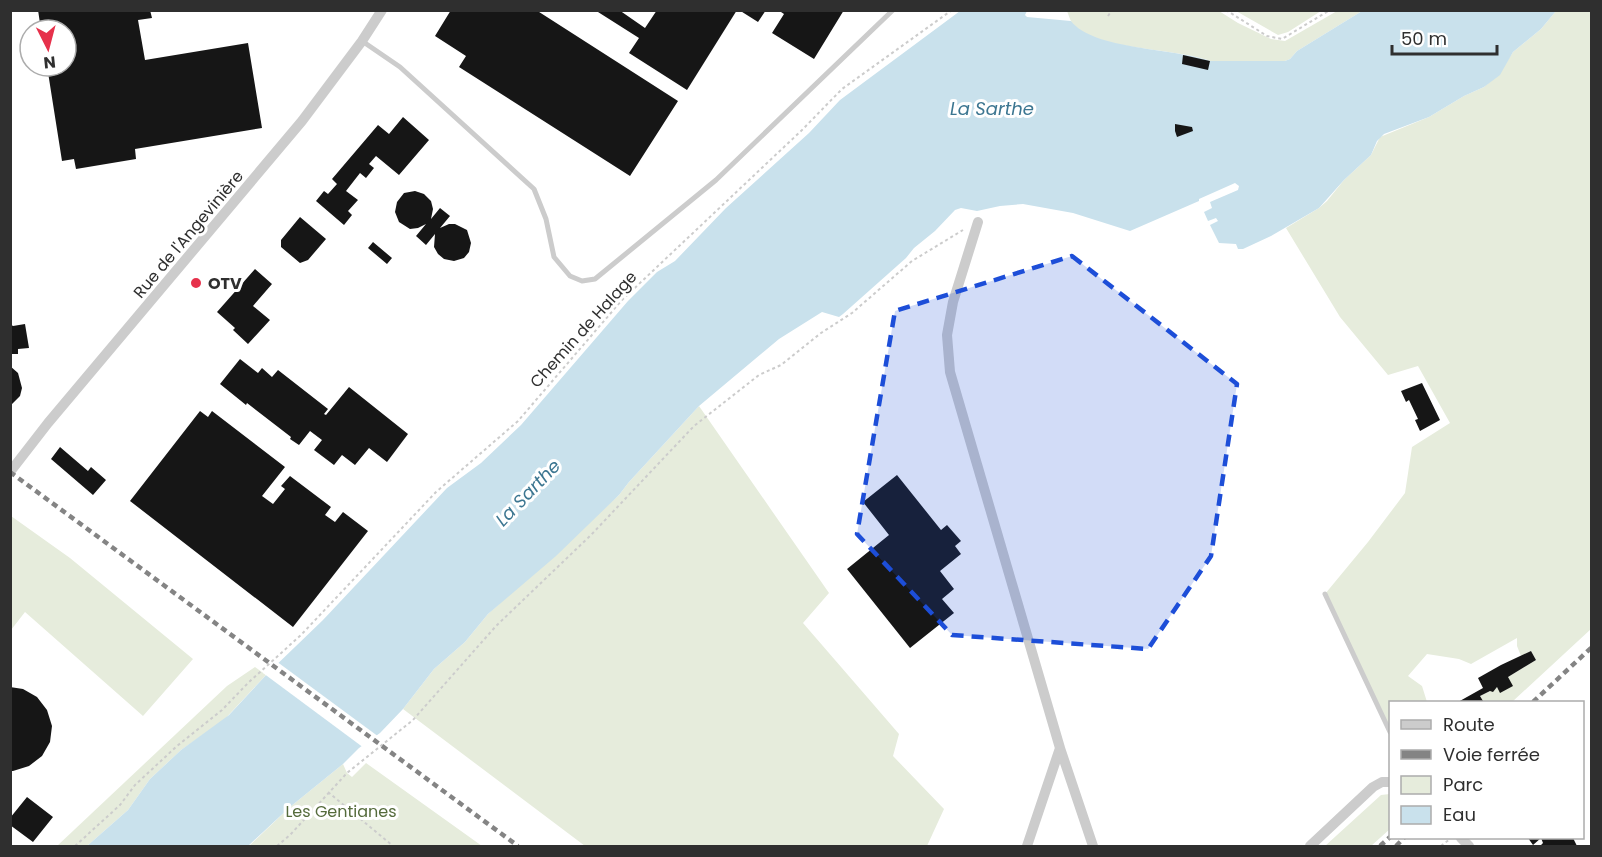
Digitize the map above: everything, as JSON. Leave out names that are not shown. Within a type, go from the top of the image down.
[{"type":"street","name":"Rue de l'Angevinière","points":[[10,472],[48,423],[302,121],[362,41],[382,10]]},
{"type":"street","points":[[976,228],[953,302],[947,335],[950,372],[1060,748],[1093,846]]},
{"type":"street","points":[[1027,846],[1060,748]]},
{"type":"street","points":[[1310,846],[1373,787],[1382,782],[1389,782]]},
{"type":"lane","points":[[362,41],[400,67],[534,189],[546,219],[554,257],[570,276],[582,281],[595,279],[716,180],[893,10]]},
{"type":"lane","points":[[1325,594],[1389,730]]},
{"type":"path","name":"Chemin de Halage","points":[[75,846],[120,805],[135,785],[177,746],[222,710],[301,635],[436,492],[518,421],[622,300],[802,130],[842,89],[952,10]]},
{"type":"path","points":[[1108,16],[1112,10]]},
{"type":"path","points":[[1226,10],[1267,36],[1282,39],[1330,10]]},
{"type":"path","points":[[277,846],[347,773],[413,720],[496,626],[591,535],[694,426],[759,375],[782,364],[821,333],[852,313],[912,261],[962,229],[976,228]]},
{"type":"path","points":[[328,792],[393,846]]},
{"type":"highlighted area","points":[[1072,256],[1237,384],[1211,556],[1148,649],[952,635],[857,534],[895,311]]},
{"type":"green space","points":[[1067,11],[1219,11],[1271,39],[1285,41],[1337,11],[1362,11],[1297,51],[1285,61],[1210,61],[1178,53],[1120,44],[1087,35],[1075,27]]},
{"type":"green space","points":[[1236,11],[1321,11],[1288,32],[1278,35]]},
{"type":"green space","points":[[1556,11],[1591,11],[1591,629],[1513,701],[1482,701],[1480,696],[1497,687],[1500,692],[1508,677],[1536,660],[1531,651],[1521,656],[1517,638],[1471,664],[1459,659],[1427,654],[1408,676],[1422,686],[1427,701],[1389,701],[1389,730],[1325,594],[1405,493],[1412,447],[1450,423],[1418,366],[1388,375],[1340,317],[1286,228],[1327,201],[1344,180],[1371,155],[1380,137],[1429,117],[1484,87],[1499,74],[1513,52],[1541,29]]},
{"type":"green space","points":[[699,406],[829,593],[803,623],[899,734],[893,756],[944,809],[927,846],[585,846],[403,709],[434,669],[465,642],[488,614],[619,495]]},
{"type":"green space","points":[[11,516],[70,558],[193,659],[143,716],[25,612],[11,630]]},
{"type":"green space","points":[[255,667],[266,675],[223,721],[181,750],[150,779],[128,810],[87,846],[57,846],[227,686]]},
{"type":"green space","name":"Les Gentianes","points":[[366,763],[482,846],[249,846],[290,807],[343,764],[347,773],[352,777]]},
{"type":"green space","points":[[1389,794],[1389,830],[1371,846],[1325,846],[1381,795]]},
{"type":"water","name":"La Sarthe","points":[[960,11],[1027,11],[1025,15],[1027,17],[1071,21],[1082,31],[1115,43],[1210,61],[1285,61],[1297,51],[1362,11],[1556,11],[1541,29],[1513,52],[1500,75],[1484,87],[1429,117],[1384,134],[1377,141],[1371,155],[1319,208],[1271,236],[1243,249],[1238,249],[1236,244],[1219,243],[1210,225],[1218,221],[1216,218],[1208,221],[1204,212],[1212,208],[1210,202],[1238,190],[1239,186],[1235,183],[1130,231],[1073,213],[1023,204],[977,211],[961,208],[955,210],[906,258],[843,314],[839,317],[822,312],[779,339],[699,406],[619,495],[556,556],[488,614],[465,642],[434,669],[403,709],[380,733],[290,807],[248,846],[87,846],[128,810],[150,779],[181,750],[229,715],[268,673],[323,620],[447,488],[481,463],[521,425],[628,301],[657,272],[675,261],[726,208],[809,133],[840,100]]},
{"type":"pier","points":[[276,661],[379,737],[364,748],[263,673]]},
{"type":"building","points":[[38,10],[150,10],[152,18],[138,20],[145,60],[248,43],[262,128],[135,149],[136,159],[76,169],[74,159],[62,161],[49,78],[78,78],[78,18],[39,18]]},
{"type":"building","points":[[451,10],[536,10],[678,101],[630,176],[459,67],[466,56],[435,36]]},
{"type":"building","points":[[599,10],[619,10],[645,28],[657,10],[737,10],[687,90],[629,53],[639,38],[598,12]]},
{"type":"building","points":[[739,10],[766,10],[758,22]]},
{"type":"building","points":[[778,10],[844,10],[814,59],[772,33],[784,14]]},
{"type":"building","points":[[1183,55],[1210,61],[1208,70],[1182,64]]},
{"type":"building","points":[[403,117],[429,140],[399,175],[376,156],[369,164],[374,168],[366,178],[360,173],[346,191],[358,200],[348,211],[352,215],[344,225],[316,201],[324,191],[328,194],[337,184],[332,179],[378,125],[389,134]]},
{"type":"building","points":[[1175,124],[1192,127],[1193,131],[1177,137]]},
{"type":"building","points":[[415,191],[424,194],[431,201],[433,209],[431,219],[440,208],[450,216],[440,228],[455,224],[467,230],[471,243],[469,252],[464,258],[454,261],[444,259],[434,247],[435,234],[426,245],[416,236],[426,224],[410,229],[399,222],[395,212],[397,202],[404,193]]},
{"type":"building","points":[[300,217],[326,239],[308,260],[300,263],[281,247],[281,240]]},
{"type":"building","points":[[373,242],[392,258],[387,264],[368,248]]},
{"type":"building","points":[[255,269],[272,284],[253,306],[270,320],[248,344],[217,312]]},
{"type":"building","name":"OTV","points":[[197,277],[202,281],[195,289],[190,285]]},
{"type":"building","points":[[10,324],[13,326],[25,324],[29,348],[18,349],[18,354],[12,354],[10,351]]},
{"type":"building","points":[[240,359],[258,373],[262,368],[272,377],[278,370],[328,409],[324,414],[326,415],[349,387],[408,434],[387,462],[369,448],[355,465],[342,455],[334,465],[314,450],[322,440],[310,431],[299,445],[220,384]]},
{"type":"building","points":[[10,366],[18,373],[22,388],[20,396],[10,406]]},
{"type":"building","points":[[1422,383],[1440,420],[1420,431],[1415,420],[1418,419],[1409,400],[1406,402],[1401,391]]},
{"type":"building","points":[[200,411],[208,417],[212,411],[285,467],[262,496],[273,504],[285,489],[281,486],[290,476],[331,507],[325,515],[335,522],[343,512],[368,531],[293,627],[130,501]]},
{"type":"building","points":[[60,447],[88,471],[91,467],[106,480],[93,495],[51,459]]},
{"type":"building","points":[[897,475],[941,530],[947,525],[961,541],[955,546],[961,554],[940,571],[954,589],[942,599],[954,613],[910,648],[847,569],[889,535],[863,502]]},
{"type":"building","points":[[1531,651],[1536,660],[1508,677],[1513,686],[1500,693],[1497,687],[1493,692],[1490,691],[1480,696],[1483,701],[1460,701],[1483,688],[1478,678]]},
{"type":"building","points":[[10,687],[23,689],[37,697],[47,710],[52,726],[50,742],[42,756],[29,766],[13,771],[10,771]]},
{"type":"building","points":[[27,797],[53,817],[33,842],[10,825],[10,818]]},
{"type":"building","points":[[1529,839],[1540,839],[1533,845]]},
{"type":"building","points":[[1541,839],[1574,839],[1577,846],[1540,846],[1543,843]]},
{"type":"railway","points":[[10,472],[518,846]]},
{"type":"railway","points":[[1534,701],[1592,647]]},
{"type":"railway","points":[[1380,846],[1389,838]]},
{"type":"railway","points":[[1396,846],[1403,839]]},
{"type":"place","name":"OTV","points":[[196,283]]}]
